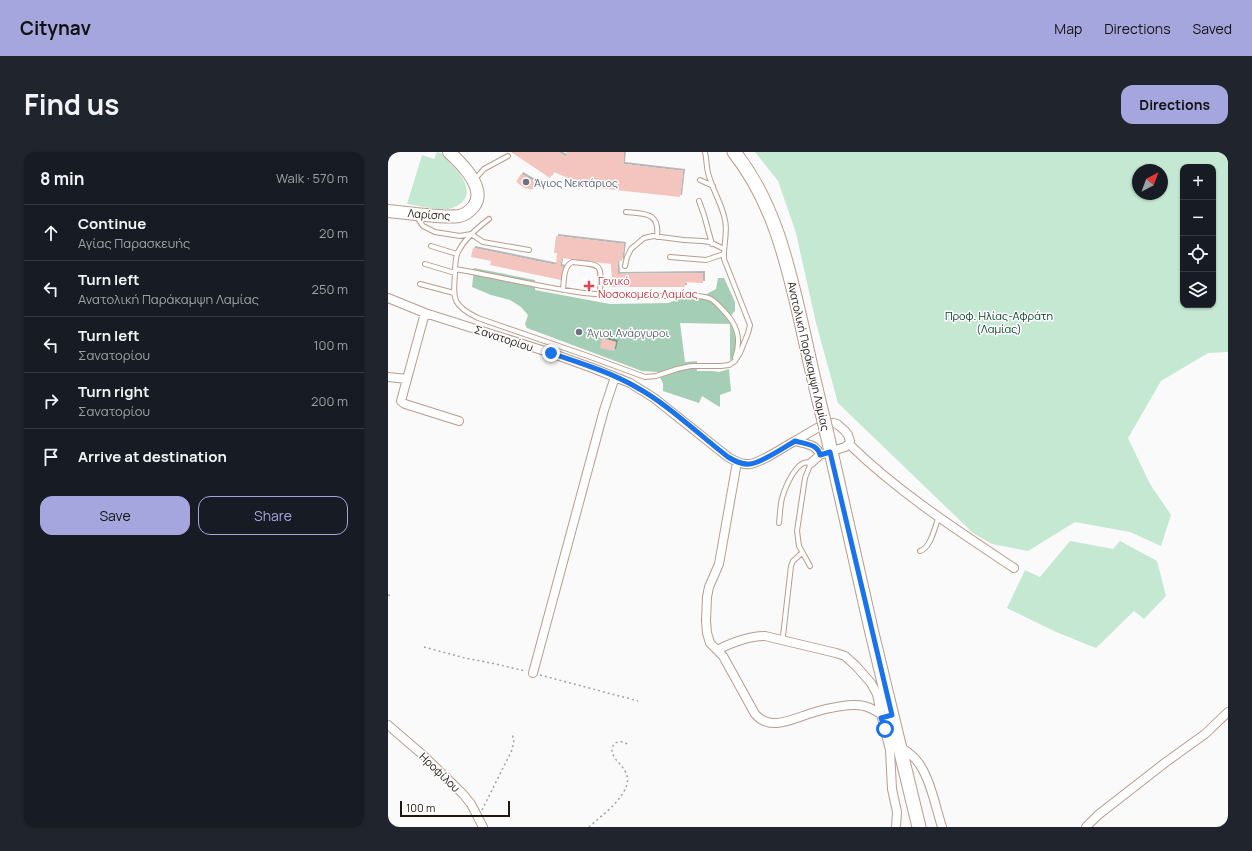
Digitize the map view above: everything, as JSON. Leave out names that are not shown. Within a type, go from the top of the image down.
[{"type":"main road","name":"Λαρίσης","points":[[388,211],[454,216],[465,214],[474,206],[477,197],[476,186],[464,168],[449,152]]},
{"type":"main road","name":"Ανατολική Παράκαμψη Λαμίας","points":[[734,152],[755,181],[767,206],[778,234],[792,284],[825,428],[825,453],[885,716],[900,747],[919,827]]},
{"type":"street","name":"Σανατορίου","points":[[388,298],[425,313],[551,353],[615,377],[637,387],[654,398],[728,457],[737,462]]},
{"type":"street","points":[[425,313],[406,379],[402,402],[458,421]]},
{"type":"street","points":[[388,377],[406,379]]},
{"type":"street","points":[[533,673],[604,410],[615,377]]},
{"type":"street","points":[[885,716],[871,708],[860,705],[841,706],[821,710],[782,723],[759,719],[723,656],[710,643],[707,636],[706,621],[707,597],[709,587],[719,564],[737,462],[747,464],[757,462],[817,428],[833,423],[840,427],[848,435],[850,441],[849,444],[889,480],[981,547],[1014,568]]},
{"type":"street","points":[[795,441],[816,447],[825,453]]},
{"type":"street","points":[[811,463],[825,453],[845,447],[849,444]]},
{"type":"street","points":[[717,650],[739,641],[765,636],[842,655],[856,666],[873,686],[885,716],[890,750],[892,789],[897,812],[896,827]]},
{"type":"street","points":[[1086,827],[1098,815],[1166,762],[1205,734],[1228,712]]},
{"type":"street","name":"Ηροφίλου","points":[[388,725],[424,756],[463,794],[471,804],[483,827]]},
{"type":"street","points":[[900,747],[911,754],[922,770],[931,790],[942,827]]},
{"type":"lane","points":[[489,219],[471,234],[457,254],[454,294],[457,303],[463,309],[478,318],[585,354],[640,376],[650,377],[691,366],[729,365],[733,362],[742,348],[750,325],[727,268],[724,254],[726,221],[709,176],[705,152]]},
{"type":"lane","points":[[473,181],[484,170],[508,156]]},
{"type":"lane","points":[[700,180],[713,186]]},
{"type":"lane","points":[[699,201],[712,244]]},
{"type":"lane","points":[[626,212],[647,214],[652,216],[657,222],[657,237]]},
{"type":"lane","points":[[416,214],[423,226],[437,233],[460,236],[471,234],[483,242],[529,250]]},
{"type":"lane","points":[[460,236],[463,245]]},
{"type":"lane","points":[[625,266],[627,257],[636,244],[644,238],[649,237],[702,241],[724,248]]},
{"type":"lane","points":[[431,246],[457,254]]},
{"type":"lane","points":[[670,258],[706,260],[724,254]]},
{"type":"lane","points":[[563,290],[567,267],[569,264],[572,262],[594,264],[601,270],[600,295]]},
{"type":"lane","points":[[426,264],[455,271],[600,295],[695,296],[711,299],[735,324],[738,334],[736,354],[733,362]]},
{"type":"lane","points":[[420,284],[454,294]]},
{"type":"lane","points":[[637,387],[640,376]]},
{"type":"lane","points":[[779,523],[782,499],[791,477],[801,464],[807,462],[811,463],[805,478],[798,522],[797,539],[802,553],[810,566]]},
{"type":"lane","points":[[920,551],[924,550],[928,545],[939,516]]},
{"type":"lane","points":[[783,636],[791,566],[793,561],[802,553]]},
{"type":"path","points":[[388,595],[392,596]]},
{"type":"path","points":[[478,817],[512,750],[514,740],[512,734]]},
{"type":"path","points":[[589,827],[621,797],[627,787],[627,774],[613,755],[612,750],[613,746],[618,741],[623,741],[628,744]]},
{"type":"green space","points":[[437,152],[441,153],[464,181],[467,194],[464,200],[457,206],[448,209],[407,204],[422,155],[434,159]]},
{"type":"green space","name":"Προφ. Ηλίας-Αφράτη (Λαμίας)","points":[[755,152],[1228,152],[1228,352],[1208,353],[1161,381],[1128,438],[1150,484],[1171,515],[1161,546],[1130,532],[1075,522],[1028,551],[992,544],[973,533],[838,403],[816,323],[796,233],[778,181]]},
{"type":"green space","points":[[474,268],[535,280],[535,290],[610,304],[668,303],[682,298],[699,298],[716,289],[718,278],[724,278],[735,302],[735,311],[728,318],[735,338],[735,354],[733,359],[730,360],[730,324],[680,323],[685,362],[697,361],[697,371],[719,372],[729,369],[731,391],[720,395],[720,407],[702,396],[699,403],[663,391],[663,383],[657,372],[642,371],[527,328],[525,324],[528,315],[521,307],[510,300],[491,295],[472,287]]},
{"type":"green space","points":[[1070,541],[1113,549],[1120,541],[1157,561],[1166,596],[1144,619],[1134,611],[1096,648],[1056,632],[1007,608],[1025,570],[1040,577]]},
{"type":"building","points":[[511,152],[558,152],[566,157],[566,152],[624,152],[623,164],[683,171],[680,197],[570,185],[571,179],[553,172],[550,178]]},
{"type":"building","name":"Άγιος Νεκτάριος","points":[[521,174],[535,182],[534,188],[531,190],[526,189],[516,182]]},
{"type":"building","points":[[556,236],[624,244],[622,261],[617,260],[618,274],[703,273],[703,283],[684,282],[685,287],[610,287],[609,281],[612,281],[611,264],[562,258],[560,266],[563,267],[561,280],[490,265],[491,261],[471,257],[473,248],[556,265],[557,253],[554,253]]},
{"type":"building","name":"Άγιοι Ανάργυροι","points":[[576,330],[582,332],[582,335],[575,332]]},
{"type":"building","points":[[602,338],[616,342],[614,351],[600,348]]},
{"type":"place","name":"Άγιος Νεκτάριος","points":[[526,182]]},
{"type":"place","name":"Γενικό Νοσοκομείο Λαμίας","points":[[589,286]]},
{"type":"place","name":"Άγιοι Ανάργυροι","points":[[579,332]]},
{"type":"route","points":[[551,353],[624,380],[637,387],[654,398],[734,461],[752,464],[795,441],[816,447],[819,450],[820,455],[830,452],[892,715],[881,718],[885,729]]}]
